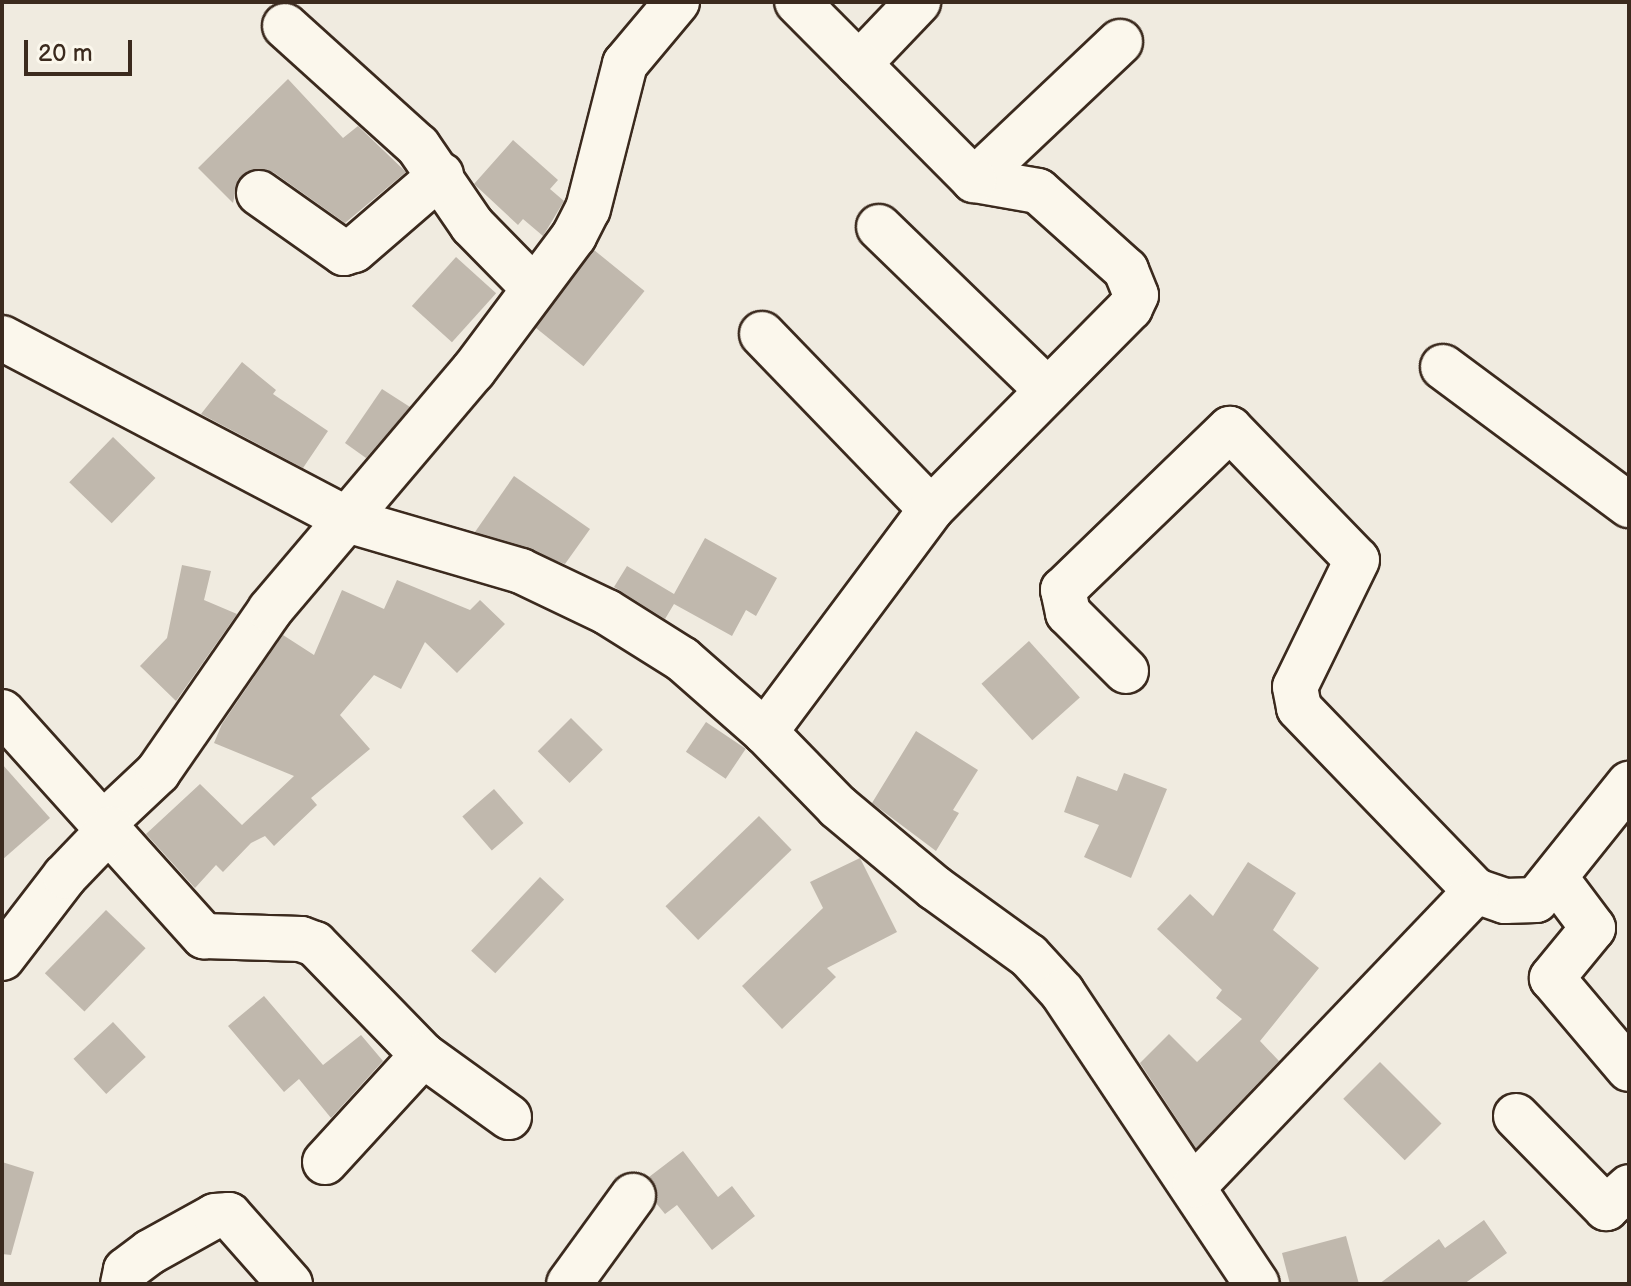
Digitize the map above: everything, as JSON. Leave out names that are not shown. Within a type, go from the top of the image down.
[{"type":"street","points":[[2,958],[65,876],[158,772],[270,610],[350,521],[533,287],[588,209],[625,64],[677,2]]},
{"type":"street","points":[[765,732],[931,509],[1130,308],[1134,284],[1126,270],[1038,191],[974,180],[797,2]]},
{"type":"street","points":[[859,64],[918,2]]},
{"type":"street","points":[[285,26],[418,146],[480,235],[533,287]]},
{"type":"street","points":[[974,180],[1120,42]]},
{"type":"street","points":[[259,193],[328,246],[344,253],[354,250],[441,175]]},
{"type":"street","points":[[879,227],[1048,391]]},
{"type":"street","points":[[762,334],[931,509]]},
{"type":"street","points":[[2,338],[350,521],[521,571],[607,612],[682,659],[765,732],[850,818],[1029,956],[1062,992],[1195,1185],[1257,1284]]},
{"type":"street","points":[[1443,367],[1629,505]]},
{"type":"street","points":[[1126,671],[1068,613],[1063,590],[1230,429],[1357,560],[1295,687],[1299,708],[1476,891],[1505,901],[1536,900],[1557,880],[1629,784]]},
{"type":"street","points":[[2,712],[108,825],[204,936],[301,939],[315,944],[423,1055],[509,1117]]},
{"type":"street","points":[[1557,880],[1593,928],[1552,978],[1629,1069]]},
{"type":"street","points":[[1195,1185],[1476,891]]},
{"type":"street","points":[[325,1162],[423,1055]]},
{"type":"street","points":[[1516,1116],[1606,1208],[1629,1187]]},
{"type":"street","points":[[569,1284],[633,1196]]},
{"type":"street","points":[[123,1284],[126,1270],[150,1252],[215,1216],[229,1215],[290,1284]]},
{"type":"building","points":[[288,79],[343,138],[358,126],[406,172],[345,223],[273,172],[248,171],[238,179],[233,203],[198,168]]},
{"type":"building","points":[[513,140],[558,180],[550,189],[564,201],[543,236],[523,219],[518,225],[474,184]]},
{"type":"building","points":[[594,250],[645,291],[583,366],[533,325]]},
{"type":"building","points":[[456,257],[496,293],[452,342],[412,306]]},
{"type":"building","points":[[242,362],[276,390],[273,394],[328,431],[303,468],[201,414]]},
{"type":"building","points":[[382,389],[410,407],[366,458],[345,443]]},
{"type":"building","points":[[113,437],[155,478],[112,523],[69,482]]},
{"type":"building","points":[[514,476],[590,529],[565,564],[475,532]]},
{"type":"building","points":[[705,538],[777,578],[756,616],[746,610],[732,636],[674,604],[665,619],[614,587],[627,566],[674,594]]},
{"type":"building","points":[[182,565],[211,571],[204,600],[237,614],[176,701],[140,666],[167,638]]},
{"type":"building","points":[[397,580],[470,610],[480,600],[505,624],[457,673],[425,642],[401,689],[374,675],[340,715],[370,749],[311,798],[317,805],[274,846],[265,836],[251,843],[223,872],[216,865],[195,888],[146,834],[200,784],[242,825],[294,776],[214,743],[222,724],[283,635],[314,655],[342,590],[384,609]]},
{"type":"building","points":[[1029,641],[1080,697],[1032,740],[981,684]]},
{"type":"building","points":[[571,718],[603,750],[570,783],[538,751]]},
{"type":"building","points":[[706,722],[746,749],[726,779],[686,752]]},
{"type":"building","points":[[916,731],[978,770],[953,810],[959,813],[936,851],[872,803]]},
{"type":"building","points":[[2,764],[50,818],[2,860]]},
{"type":"building","points":[[1124,773],[1167,789],[1131,878],[1084,857],[1099,825],[1064,812],[1077,776],[1117,791]]},
{"type":"building","points":[[494,789],[524,823],[492,851],[462,817]]},
{"type":"building","points":[[759,816],[792,850],[698,940],[665,906]]},
{"type":"building","points":[[860,858],[897,932],[827,968],[836,977],[782,1029],[742,986],[823,908],[810,882]]},
{"type":"building","points":[[1248,862],[1296,893],[1273,930],[1319,968],[1260,1041],[1279,1061],[1196,1148],[1140,1063],[1169,1034],[1197,1062],[1242,1019],[1216,998],[1222,990],[1157,929],[1190,894],[1213,916]]},
{"type":"building","points":[[540,877],[564,900],[495,973],[471,951]]},
{"type":"building","points":[[106,910],[146,948],[84,1012],[45,973]]},
{"type":"building","points":[[264,996],[323,1065],[361,1035],[383,1061],[331,1118],[299,1079],[284,1092],[228,1026]]},
{"type":"building","points":[[113,1022],[146,1057],[106,1094],[74,1059]]},
{"type":"building","points":[[1380,1062],[1442,1124],[1405,1160],[1343,1099]]},
{"type":"building","points":[[683,1151],[718,1197],[732,1186],[755,1216],[712,1250],[677,1205],[665,1214],[656,1203],[656,1187],[649,1177]]},
{"type":"building","points":[[2,1162],[34,1172],[11,1255],[2,1254]]},
{"type":"building","points":[[1484,1220],[1507,1253],[1464,1284],[1379,1284],[1439,1239],[1445,1248]]},
{"type":"building","points":[[1346,1236],[1359,1284],[1290,1284],[1282,1253]]}]
